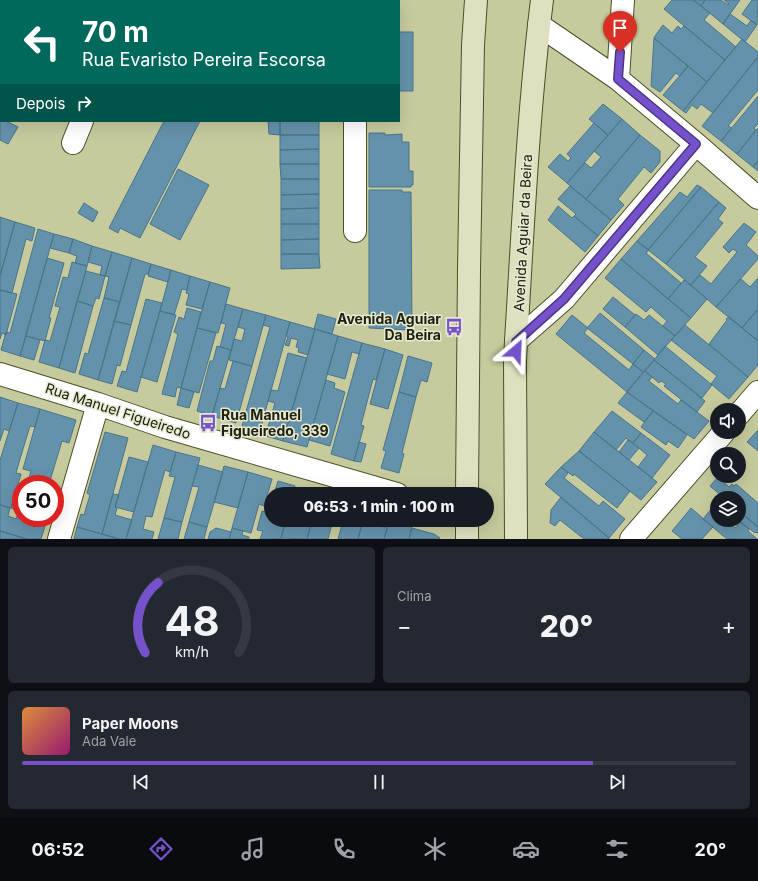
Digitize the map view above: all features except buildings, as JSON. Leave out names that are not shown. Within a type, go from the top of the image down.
[{"type":"main road","points":[[467,487],[473,44],[476,0]]},
{"type":"main road","name":"Avenida Aguiar da Beira","points":[[516,539],[515,361],[525,174],[542,0]]},
{"type":"main road","points":[[467,527],[467,539]]},
{"type":"street","points":[[618,79],[623,0]]},
{"type":"street","points":[[539,25],[618,79],[758,198]]},
{"type":"street","points":[[73,143],[82,122]]},
{"type":"street","points":[[355,122],[355,231]]},
{"type":"street","points":[[516,342],[564,299],[696,144]]},
{"type":"street","name":"Rua Manuel Figueiredo","points":[[0,374],[98,404],[165,427],[373,487]]},
{"type":"street","points":[[746,406],[758,392]]},
{"type":"street","points":[[59,539],[98,404]]},
{"type":"street","points":[[631,539],[718,439]]},
{"type":"place","name":"Avenida Aguiar Da Beira","points":[[454,327]]},
{"type":"place","name":"Rua Manuel Figueiredo, 339","points":[[208,423]]},
{"type":"route","points":[[516,351],[516,342],[564,299],[696,144],[618,79],[620,52]]}]
